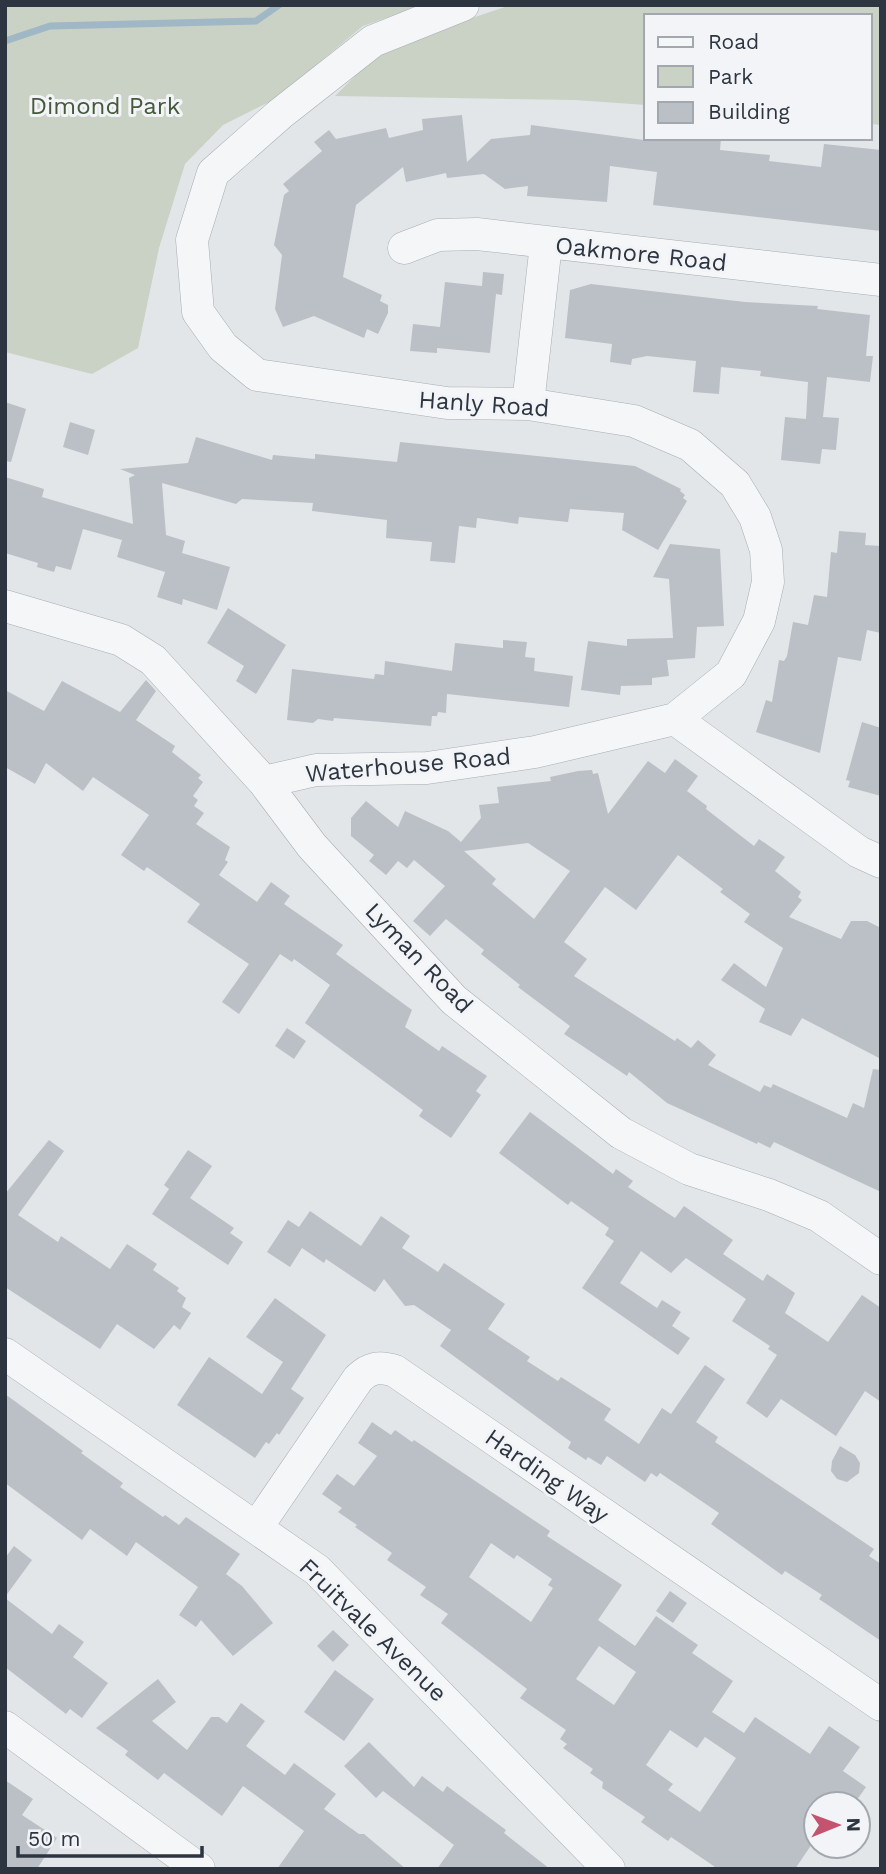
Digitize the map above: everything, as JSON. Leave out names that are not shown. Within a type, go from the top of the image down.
[{"type":"street","name":"Hanly Road","points":[[463,5],[373,41],[280,114],[213,173],[191,240],[198,312],[223,346],[257,375],[447,403],[528,404],[634,421],[690,445],[735,484],[755,517],[766,550],[768,582],[759,621],[731,674],[675,719]]},
{"type":"street","name":"Oakmore Road","points":[[404,248],[438,235],[477,234],[546,244],[881,280]]},
{"type":"street","points":[[528,404],[546,244]]},
{"type":"street","name":"Lyman Road","points":[[5,606],[121,640],[153,660],[264,782],[312,846],[454,1000],[621,1133],[689,1169],[769,1195],[819,1216],[881,1259]]},
{"type":"street","points":[[675,719],[859,852],[881,862]]},
{"type":"street","name":"Waterhouse Road","points":[[264,782],[316,770],[427,768],[535,752],[675,719]]},
{"type":"street","name":"Fruitvale Avenue","points":[[5,1354],[257,1527],[332,1583],[609,1869]]},
{"type":"street","name":"Harding Way","points":[[257,1527],[358,1379],[374,1368],[384,1368],[406,1379],[881,1705]]},
{"type":"street","points":[[5,1727],[199,1869]]},
{"type":"green space","name":"Dimond Park","points":[[5,5],[423,5],[363,26],[275,99],[223,125],[185,164],[159,248],[138,348],[92,374],[5,352]]},
{"type":"green space","points":[[511,5],[881,5],[881,125],[872,124],[872,14],[644,14],[644,105],[575,100],[335,96],[383,48]]},
{"type":"building","points":[[462,115],[467,162],[491,139],[530,135],[531,125],[644,140],[721,140],[720,150],[770,155],[769,161],[821,167],[824,144],[881,150],[881,231],[653,205],[657,172],[610,166],[607,202],[527,196],[528,186],[505,189],[484,174],[447,178],[446,173],[406,182],[403,167],[356,205],[343,277],[382,295],[380,301],[388,305],[388,313],[378,334],[367,329],[364,338],[314,316],[283,327],[275,309],[282,255],[274,245],[284,195],[289,191],[283,184],[322,151],[314,142],[329,130],[336,139],[386,128],[389,138],[423,130],[422,119]]},
{"type":"building","points":[[483,272],[504,274],[502,295],[496,294],[490,353],[437,348],[437,353],[410,351],[413,324],[440,327],[445,282],[482,286]]},
{"type":"building","points":[[591,284],[745,302],[818,306],[817,309],[870,315],[866,356],[873,356],[870,382],[827,377],[823,417],[839,418],[836,450],[822,449],[820,464],[781,460],[785,417],[806,419],[808,382],[760,376],[761,371],[721,367],[719,394],[693,392],[696,361],[647,356],[632,359],[631,365],[610,362],[612,344],[565,338],[570,290]]},
{"type":"building","points":[[5,402],[26,409],[11,462],[5,461]]},
{"type":"building","points":[[70,422],[95,430],[88,455],[63,447]]},
{"type":"building","points":[[196,437],[272,460],[273,455],[315,459],[315,454],[397,462],[400,442],[635,466],[681,489],[685,495],[683,498],[687,501],[658,550],[622,530],[624,513],[570,509],[568,522],[519,517],[518,524],[477,518],[476,528],[459,526],[455,563],[430,561],[432,542],[386,538],[387,520],[312,511],[313,503],[242,499],[236,504],[162,483],[166,535],[185,541],[182,553],[230,567],[217,610],[183,599],[182,605],[157,597],[165,572],[117,557],[122,540],[83,529],[71,570],[56,566],[54,572],[37,567],[38,563],[5,553],[5,477],[44,489],[42,497],[133,524],[129,478],[135,475],[120,469],[188,463]]},
{"type":"building","points":[[839,531],[866,533],[865,545],[881,546],[881,633],[867,630],[861,661],[838,657],[820,753],[756,732],[766,700],[772,702],[779,660],[784,661],[787,656],[793,622],[808,625],[814,595],[827,597],[831,552],[837,553]]},
{"type":"building","points":[[670,544],[720,549],[724,626],[697,627],[695,658],[667,660],[669,676],[652,678],[652,685],[621,686],[620,695],[581,690],[588,641],[627,646],[627,639],[673,638],[669,579],[653,577]]},
{"type":"building","points":[[228,608],[286,645],[256,694],[236,681],[244,666],[207,643]]},
{"type":"building","points":[[503,640],[527,642],[525,657],[535,658],[534,671],[573,676],[569,707],[447,694],[446,713],[438,712],[437,716],[432,716],[431,726],[334,718],[333,721],[318,719],[313,723],[287,720],[292,669],[374,679],[375,674],[384,675],[385,661],[452,671],[455,643],[503,648]]},
{"type":"building","points":[[146,680],[156,691],[136,720],[175,746],[172,752],[201,775],[198,778],[203,782],[193,796],[198,800],[194,806],[204,813],[196,824],[230,847],[225,860],[228,862],[219,875],[257,902],[271,882],[290,896],[284,904],[343,945],[336,954],[412,1010],[405,1027],[439,1051],[442,1046],[487,1076],[476,1091],[481,1095],[451,1138],[419,1116],[423,1110],[305,1023],[330,985],[294,959],[292,962],[280,954],[239,1014],[222,1002],[249,964],[187,922],[200,904],[147,867],[144,871],[121,855],[149,815],[93,777],[83,791],[46,763],[35,784],[5,767],[5,690],[44,711],[62,681],[120,712]]},
{"type":"building","points":[[862,722],[881,728],[881,796],[848,787],[850,781],[846,780]]},
{"type":"building","points":[[675,759],[698,776],[687,791],[707,806],[706,809],[754,846],[759,839],[785,857],[775,871],[801,892],[798,897],[802,900],[789,917],[841,939],[851,921],[867,921],[881,928],[881,1059],[802,1018],[791,1036],[759,1022],[765,1009],[721,980],[734,963],[766,987],[783,948],[744,922],[750,914],[720,892],[723,889],[678,855],[636,910],[605,887],[564,942],[587,959],[574,976],[675,1041],[677,1038],[691,1048],[698,1040],[716,1055],[708,1065],[760,1092],[764,1085],[771,1088],[773,1084],[847,1118],[853,1103],[864,1108],[873,1069],[881,1070],[881,1192],[774,1142],[770,1148],[758,1142],[757,1144],[667,1103],[629,1072],[627,1076],[564,1034],[570,1026],[518,987],[520,985],[481,954],[484,950],[446,919],[430,936],[413,921],[445,886],[414,860],[407,868],[398,861],[386,875],[369,861],[374,855],[351,836],[351,818],[366,801],[398,827],[405,811],[448,831],[461,842],[481,818],[479,805],[499,803],[497,787],[551,781],[550,777],[592,770],[593,774],[598,773],[608,814],[648,761],[665,773]],"holes":[[[528,843],[570,871],[534,919],[492,884],[496,879],[464,851]]]},
{"type":"building","points":[[287,1028],[306,1041],[294,1059],[275,1046]]},
{"type":"building","points":[[530,1112],[613,1174],[616,1169],[633,1181],[628,1187],[675,1218],[684,1206],[733,1240],[723,1254],[763,1281],[767,1274],[795,1293],[785,1313],[828,1342],[862,1295],[881,1308],[881,1402],[865,1391],[836,1436],[781,1399],[767,1418],[746,1403],[777,1355],[768,1349],[770,1346],[732,1321],[746,1299],[686,1258],[671,1273],[641,1251],[620,1283],[657,1308],[662,1300],[681,1312],[672,1326],[690,1338],[678,1355],[582,1288],[614,1241],[605,1235],[609,1228],[571,1201],[568,1205],[499,1153]]},
{"type":"building","points":[[49,1140],[64,1151],[18,1215],[58,1242],[61,1236],[110,1269],[127,1244],[157,1264],[153,1270],[179,1288],[177,1291],[186,1298],[182,1307],[191,1313],[180,1330],[174,1325],[154,1349],[117,1324],[100,1349],[5,1287],[5,1194]]},
{"type":"building","points":[[188,1150],[212,1166],[190,1198],[234,1228],[230,1233],[243,1242],[228,1265],[152,1214],[169,1189],[164,1185]]},
{"type":"building","points":[[310,1211],[361,1246],[381,1216],[410,1236],[402,1248],[438,1272],[444,1263],[505,1304],[488,1329],[530,1357],[527,1361],[558,1381],[561,1377],[611,1409],[604,1420],[639,1444],[662,1408],[671,1414],[705,1365],[725,1379],[696,1422],[718,1437],[715,1442],[874,1549],[869,1556],[881,1564],[881,1641],[819,1599],[822,1595],[785,1571],[782,1575],[711,1524],[719,1513],[660,1473],[657,1477],[651,1473],[645,1482],[607,1456],[601,1465],[588,1457],[586,1460],[568,1448],[571,1442],[440,1346],[451,1330],[414,1305],[405,1306],[384,1279],[375,1292],[326,1259],[324,1263],[302,1248],[290,1267],[267,1252],[288,1220],[299,1227]]},
{"type":"building","points":[[275,1298],[326,1335],[291,1389],[304,1398],[279,1435],[277,1433],[269,1444],[266,1442],[255,1458],[177,1405],[209,1357],[262,1394],[283,1362],[246,1337]]},
{"type":"building","points":[[5,1394],[83,1451],[81,1453],[123,1483],[120,1487],[163,1517],[165,1515],[179,1525],[186,1517],[240,1554],[226,1574],[242,1586],[273,1623],[233,1656],[201,1620],[196,1627],[179,1615],[198,1587],[136,1542],[127,1556],[90,1529],[82,1540],[5,1483]]},
{"type":"building","points":[[372,1422],[391,1435],[395,1430],[412,1442],[414,1440],[550,1531],[547,1536],[622,1585],[598,1620],[635,1646],[656,1616],[698,1645],[692,1653],[733,1681],[712,1712],[744,1733],[755,1717],[810,1754],[829,1726],[860,1747],[843,1771],[866,1787],[864,1790],[802,1790],[802,1859],[795,1869],[718,1869],[671,1837],[668,1841],[641,1822],[645,1817],[602,1788],[603,1782],[590,1773],[593,1769],[563,1748],[567,1744],[560,1739],[566,1730],[520,1698],[527,1689],[441,1623],[448,1614],[420,1595],[426,1587],[387,1560],[392,1553],[355,1527],[357,1525],[338,1512],[342,1508],[322,1494],[337,1474],[354,1486],[377,1456],[358,1443]],"holes":[[[491,1543],[514,1559],[517,1555],[552,1579],[548,1585],[553,1588],[531,1622],[469,1577]],[[599,1646],[636,1672],[614,1705],[576,1679]],[[670,1730],[697,1748],[705,1737],[736,1758],[700,1812],[668,1790],[673,1784],[646,1765]]]},
{"type":"building","points":[[840,1446],[855,1455],[860,1463],[859,1473],[847,1482],[837,1479],[831,1471],[832,1461]]},
{"type":"building","points":[[14,1546],[32,1560],[5,1597],[5,1558]]},
{"type":"building","points":[[670,1591],[687,1603],[673,1623],[656,1611]]},
{"type":"building","points":[[5,1598],[52,1634],[59,1624],[84,1642],[73,1657],[108,1683],[82,1718],[70,1709],[66,1714],[5,1667]]},
{"type":"building","points":[[333,1630],[349,1645],[333,1662],[317,1646]]},
{"type":"building","points":[[335,1670],[374,1699],[344,1741],[304,1712]]},
{"type":"building","points":[[158,1679],[176,1702],[152,1721],[187,1750],[211,1717],[219,1717],[227,1723],[241,1703],[265,1721],[246,1746],[285,1775],[294,1763],[336,1794],[324,1809],[359,1834],[364,1834],[406,1869],[277,1869],[304,1831],[243,1786],[222,1816],[164,1773],[158,1780],[125,1755],[128,1751],[96,1728]]},
{"type":"building","points":[[369,1742],[414,1787],[422,1776],[443,1792],[447,1786],[506,1830],[504,1833],[550,1869],[437,1869],[454,1845],[383,1791],[376,1798],[344,1766]]},
{"type":"building","points":[[5,1780],[33,1799],[22,1815],[57,1838],[37,1869],[5,1869]]},
{"type":"waterway","points":[[5,41],[50,26],[256,21],[279,5]]}]
